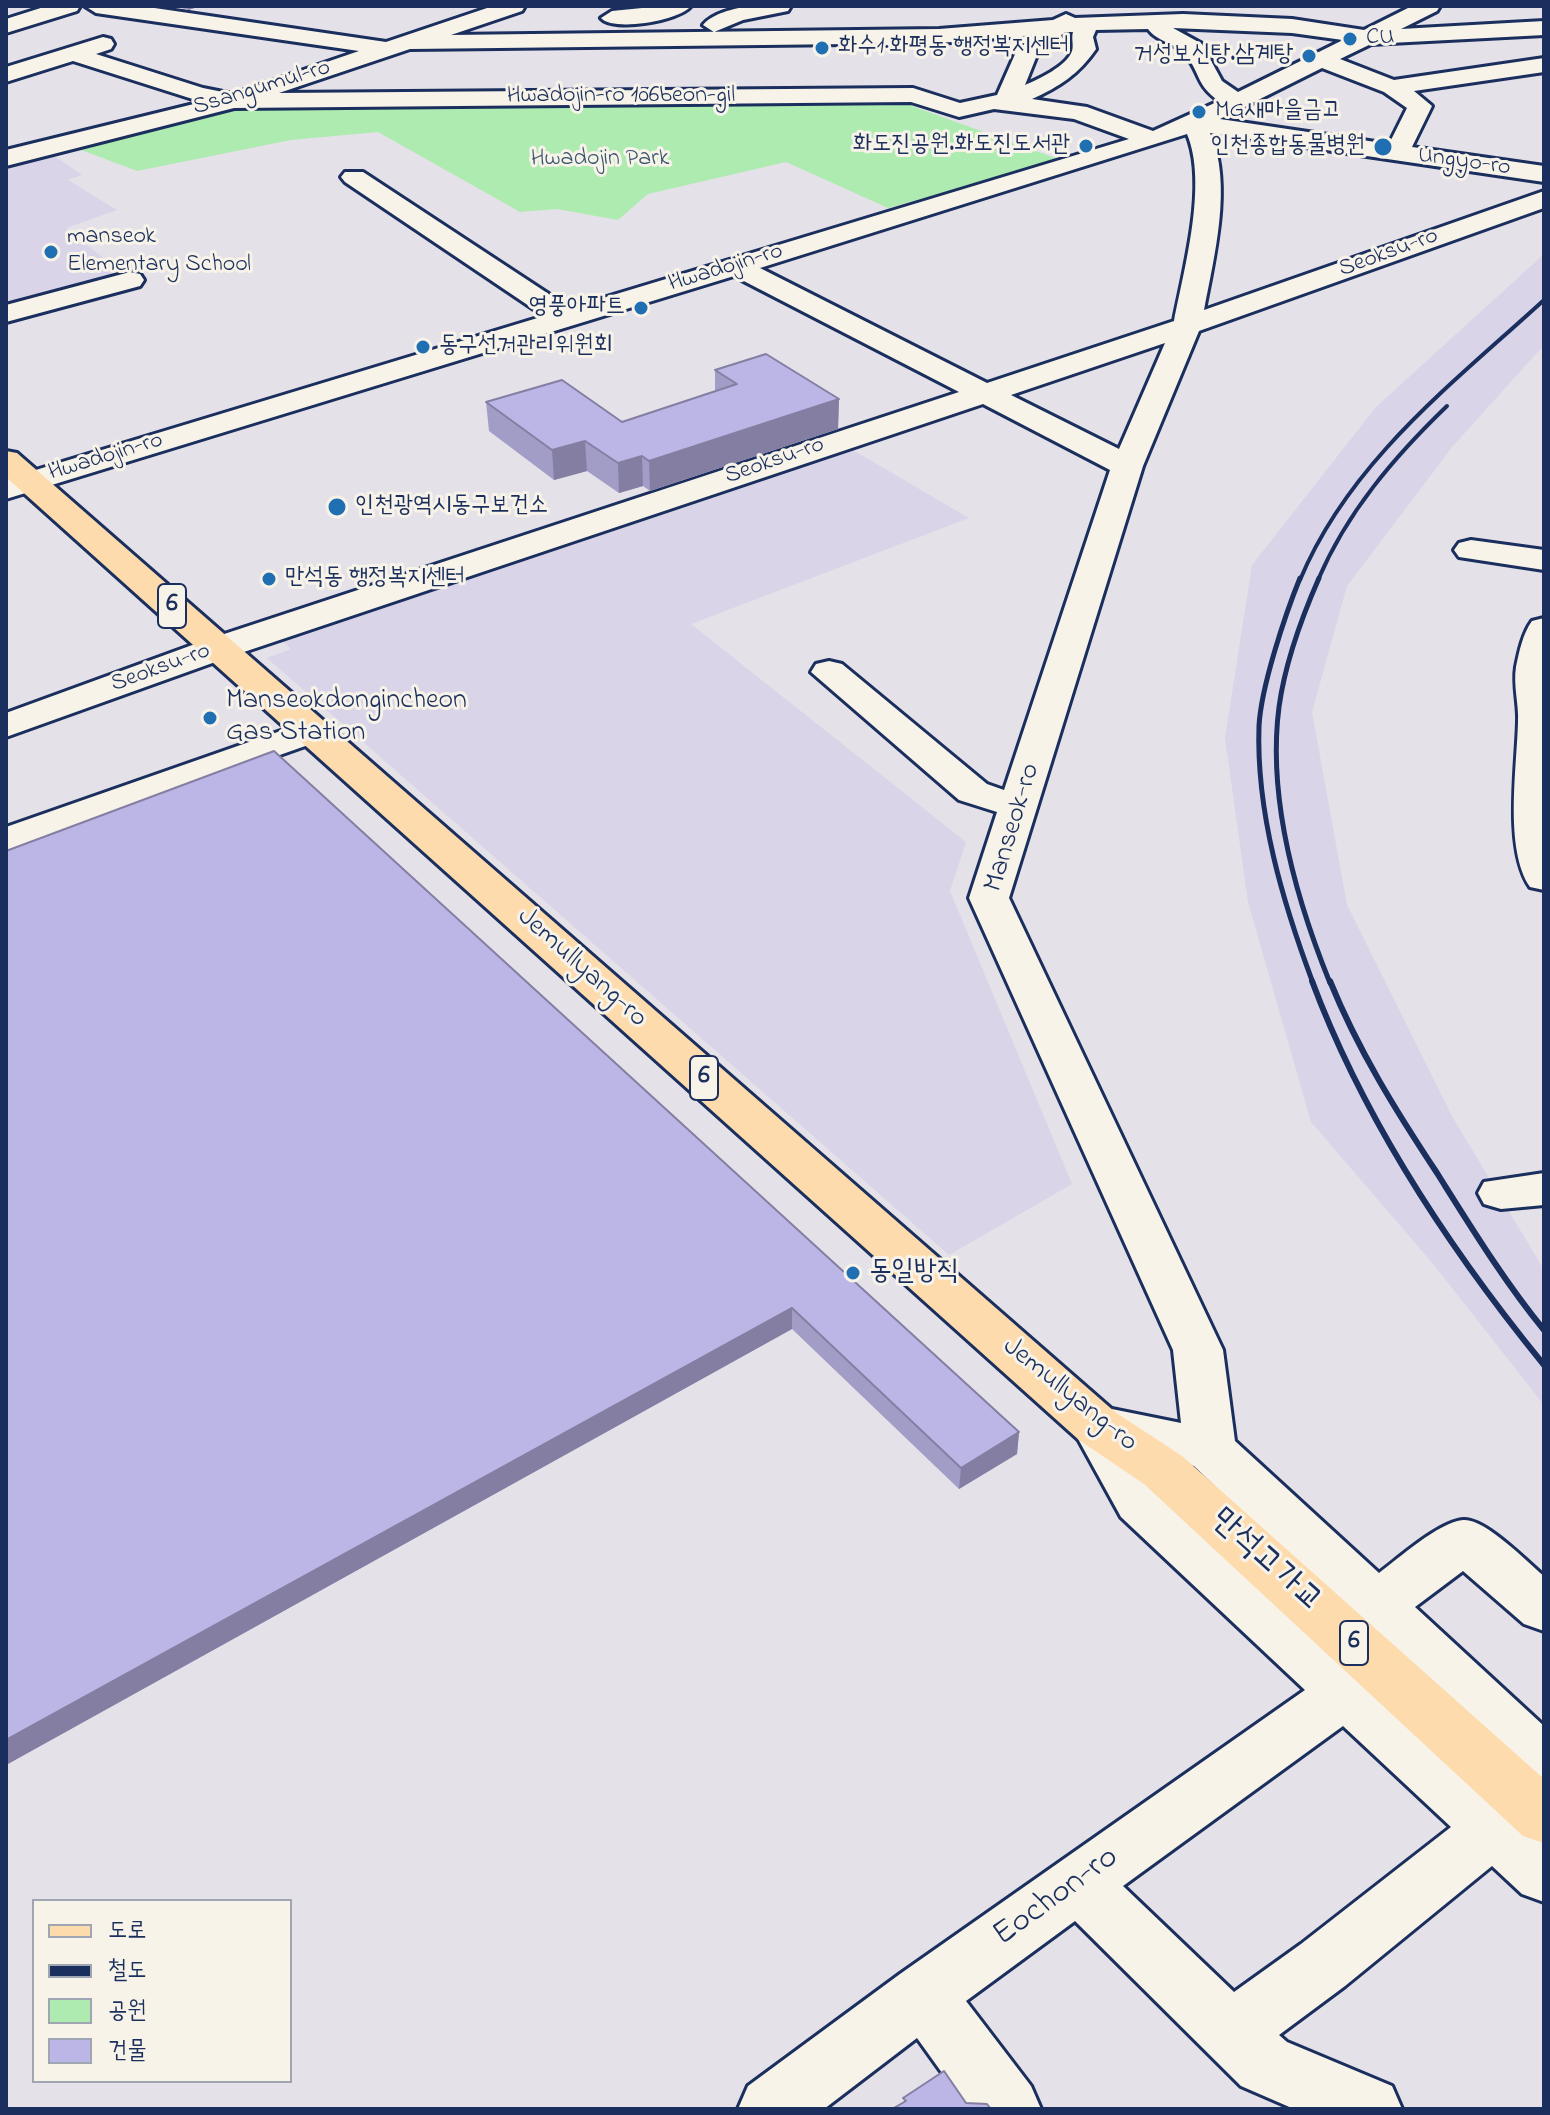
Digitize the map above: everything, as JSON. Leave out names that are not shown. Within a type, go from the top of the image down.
[{"type":"main road","name":"Jemullyang-ro","points":[[14,477],[219,648],[1097,1426],[1187,1459]]},
{"type":"main road","name":"만석고가교","points":[[1187,1459],[1518,1823]]},
{"type":"street","points":[[6,26],[69,6]]},
{"type":"street","points":[[96,6],[398,45],[529,24],[664,9],[696,36]]},
{"type":"street","points":[[6,75],[220,6]]},
{"type":"street","name":"Ssangumul-ro","points":[[6,158],[234,101],[514,6]]},
{"type":"street","name":"Hwadojin-ro","points":[[14,477],[568,318],[1153,139],[1194,123],[1322,60],[1420,7]]},
{"type":"street","points":[[1008,8],[1062,25]]},
{"type":"street","points":[[593,65],[696,36],[737,15],[793,9],[820,19],[1062,25]]},
{"type":"street","points":[[1006,102],[1027,52],[1062,25],[1084,15],[1292,26],[1367,37],[1544,28]]},
{"type":"street","name":"Hwadojin-ro 106beon-gil","points":[[1006,102],[1070,68],[1085,49],[1082,37],[1084,15]]},
{"type":"street","points":[[398,45],[407,17]]},
{"type":"street","points":[[1154,21],[1160,30],[1194,49],[1212,85],[1236,102]]},
{"type":"street","points":[[529,24],[696,36],[942,22]]},
{"type":"street","points":[[897,60],[922,46],[942,22]]},
{"type":"street","points":[[398,45],[431,61]]},
{"type":"street","points":[[74,54],[198,94],[234,101]]},
{"type":"street","points":[[1322,60],[1392,87],[1420,106],[1396,154]]},
{"type":"street","points":[[1392,87],[1544,65]]},
{"type":"street","points":[[836,96],[873,74]]},
{"type":"street","points":[[453,79],[476,98],[549,77]]},
{"type":"street","name":"Hwadojin-ro 106beon-gil","points":[[234,101],[913,95],[959,110],[1006,102],[1078,112],[1153,139]]},
{"type":"street","name":"Ungyo-ro","points":[[1194,123],[1544,174]]},
{"type":"street","name":"Manseok-ro","points":[[1187,1459],[1198,1350],[989,898],[1127,466],[1187,326],[1205,233],[1207,153],[1194,123]]},
{"type":"street","points":[[354,177],[568,318]]},
{"type":"street","name":"Seoksu-ro","points":[[6,726],[219,648],[1187,326],[1544,199]]},
{"type":"street","points":[[736,266],[1127,466]]},
{"type":"street","points":[[6,314],[130,280]]},
{"type":"street","points":[[1471,550],[1544,560]]},
{"type":"street","points":[[1541,853],[1533,825],[1540,719],[1533,670],[1542,644]]},
{"type":"street","points":[[829,672],[973,792],[1019,807]]},
{"type":"street","points":[[6,840],[312,731]]},
{"type":"street","points":[[1097,1426],[1140,1502],[1347,1691],[1518,1823],[1544,1875]]},
{"type":"street","points":[[1187,1459],[1375,1606],[1544,1763]]},
{"type":"street","points":[[1375,1606],[1464,1541],[1544,1608]]},
{"type":"street","name":"Eochon-ro","points":[[771,2109],[923,1995],[1347,1691]]},
{"type":"street","points":[[1230,2033],[1518,1823]]},
{"type":"street","points":[[1078,1883],[1264,2064],[1369,2109]]},
{"type":"street","points":[[923,1995],[1008,2109]]},
{"type":"shaded area","name":"manseok Elementary School","points":[[50,153],[82,175],[68,180],[117,210],[66,228],[127,277],[6,305],[6,164]]},
{"type":"shaded area","points":[[1544,254],[1544,345],[1453,446],[1347,586],[1312,712],[1347,905],[1452,1116],[1544,1270],[1544,1405],[1434,1265],[1311,1122],[1248,902],[1225,738],[1252,565],[1376,407]]},
{"type":"shaded area","points":[[839,442],[969,518],[691,624],[966,842],[950,891],[1072,1184],[949,1255],[267,658],[291,649],[279,638]]},
{"type":"green space","name":"Hwadojin Park","points":[[901,102],[1061,160],[888,208],[786,162],[648,194],[618,220],[557,209],[520,212],[378,132],[291,140],[137,171],[76,148],[239,107]]},
{"type":"building","points":[[766,354],[839,399],[649,461],[642,456],[618,463],[585,441],[552,450],[486,402],[562,380],[622,422],[737,384],[715,370]]},
{"type":"building","points":[[274,751],[1019,1432],[961,1468],[792,1308],[6,1740],[6,851]]},
{"type":"building","points":[[944,2071],[966,2103],[987,2104],[991,2109],[892,2109],[906,2101],[903,2098]]},
{"type":"railway","points":[[1300,580],[1346,498],[1374,462],[1439,394],[1544,300]]},
{"type":"railway","points":[[1318,580],[1343,531],[1374,487],[1447,406]]},
{"type":"railway","points":[[1300,578],[1264,692],[1259,726],[1259,759],[1274,857],[1291,921],[1313,983]]},
{"type":"railway","points":[[1319,578],[1294,641],[1285,674],[1276,742],[1277,777],[1287,848],[1306,917],[1330,983]]},
{"type":"railway","points":[[1312,981],[1333,1033],[1384,1134],[1443,1230],[1544,1365]]},
{"type":"railway","points":[[1330,981],[1365,1056],[1393,1103],[1488,1253],[1544,1330]]},
{"type":"place","name":"CU","points":[[1350,39]]},
{"type":"place","name":"화수1·화평동 행정복지센터","points":[[822,48]]},
{"type":"place","name":"거성보신탕.삼계탕","points":[[1309,56]]},
{"type":"place","name":"MG새마을금고","points":[[1199,112]]},
{"type":"place","name":"화도진공원.화도진도서관","points":[[1086,146]]},
{"type":"place","name":"인천종합동물병원","points":[[1383,147]]},
{"type":"place","name":"manseok Elementary School","points":[[51,252]]},
{"type":"place","name":"영풍아파트","points":[[641,308]]},
{"type":"place","name":"동구선거관리위원회","points":[[423,347]]},
{"type":"place","name":"인천광역시동구보건소","points":[[337,507]]},
{"type":"place","name":"만석동 행정복지센터","points":[[269,579]]},
{"type":"place","name":"Manseokdongincheon Gas Station","points":[[210,718]]},
{"type":"place","name":"동일방직","points":[[853,1273]]}]
